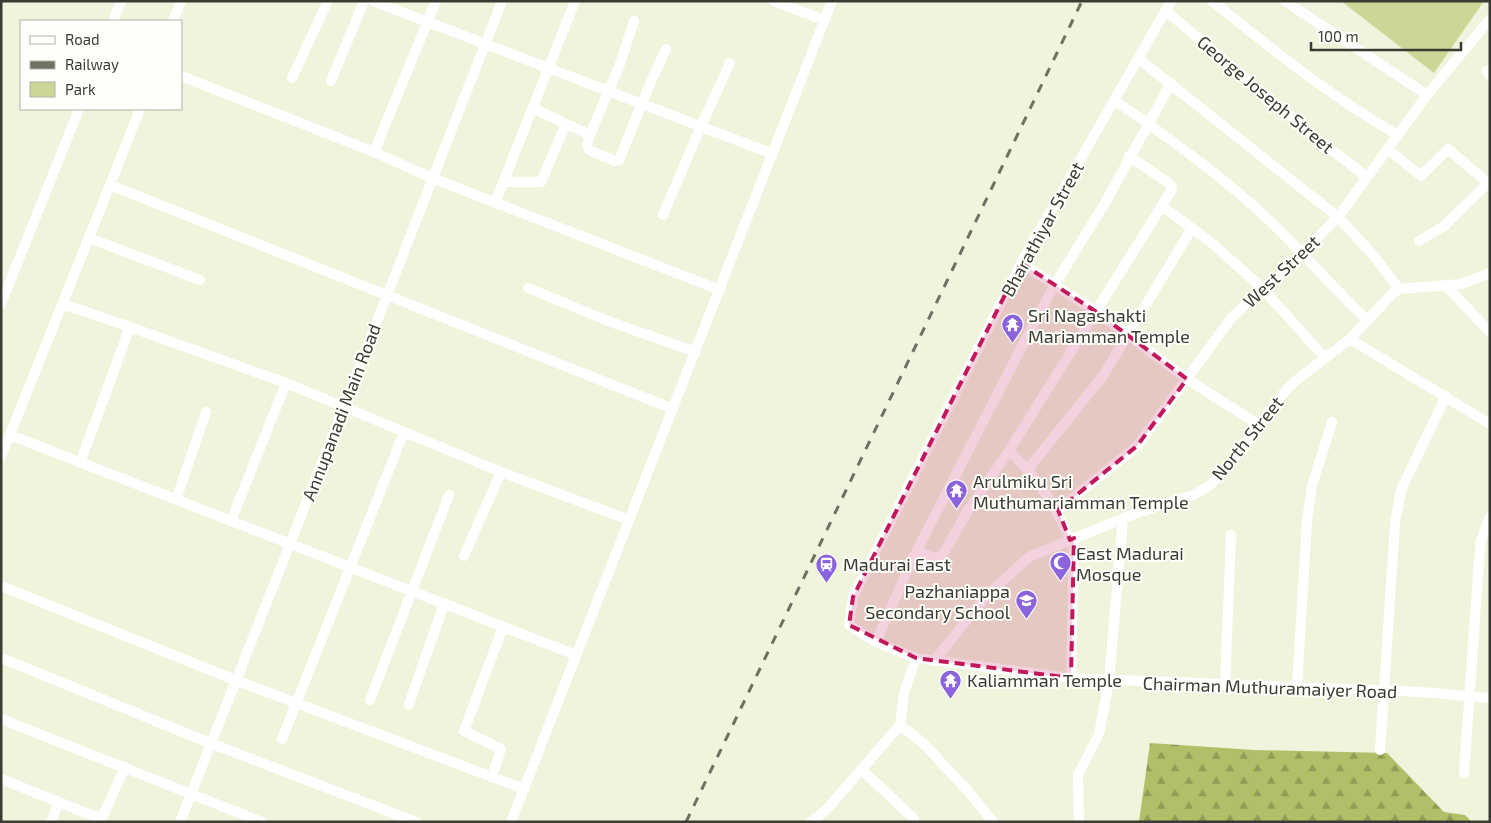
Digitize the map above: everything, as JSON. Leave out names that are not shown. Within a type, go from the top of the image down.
[{"type":"street","points":[[113,20],[121,1]]},
{"type":"street","points":[[174,20],[181,1]]},
{"type":"street","points":[[292,78],[328,1]]},
{"type":"street","points":[[331,81],[364,1]]},
{"type":"street","points":[[373,1],[773,154]]},
{"type":"street","points":[[374,152],[436,1]]},
{"type":"street","name":"Annupanadi Main Road","points":[[180,822],[502,1]]},
{"type":"street","points":[[495,202],[575,1]]},
{"type":"street","points":[[774,1],[824,20]]},
{"type":"street","points":[[511,822],[832,1]]},
{"type":"street","name":"Bharathiyar Street","points":[[848,625],[854,598],[1021,263],[1171,1]]},
{"type":"street","points":[[1212,1],[1323,88],[1355,111],[1398,135]]},
{"type":"street","points":[[1285,1],[1427,95]]},
{"type":"street","name":"George Joseph Street","points":[[1166,11],[1315,138],[1368,177]]},
{"type":"street","name":"West Street","points":[[1058,510],[1137,446],[1233,316],[1338,217],[1427,95],[1490,19]]},
{"type":"street","points":[[634,21],[620,64],[590,135],[587,144],[589,150],[615,161],[619,160],[666,49]]},
{"type":"street","points":[[1139,59],[1338,217],[1373,255],[1399,289],[1446,286],[1476,280],[1490,273]]},
{"type":"street","points":[[663,216],[700,126],[730,63]]},
{"type":"street","points":[[182,76],[374,152],[432,178],[720,290]]},
{"type":"street","points":[[876,642],[917,550],[1055,284],[1105,203],[1129,156],[1171,83]]},
{"type":"street","points":[[1114,100],[1252,205],[1366,319]]},
{"type":"street","points":[[533,108],[590,135]]},
{"type":"street","points":[[1,304],[78,110]]},
{"type":"street","points":[[1,458],[140,110]]},
{"type":"street","points":[[503,182],[541,182],[566,124]]},
{"type":"street","points":[[1388,149],[1420,176],[1448,149],[1489,183],[1444,226],[1419,241]]},
{"type":"street","points":[[917,550],[933,558],[942,556],[970,507],[1009,451],[1171,191],[1170,185],[1129,156]]},
{"type":"street","points":[[110,185],[673,409]]},
{"type":"street","points":[[1162,206],[1213,244],[1262,288],[1325,358]]},
{"type":"street","points":[[1028,469],[1077,410],[1128,337],[1170,262],[1192,228]]},
{"type":"street","points":[[89,238],[200,280]]},
{"type":"street","points":[[1021,263],[1096,311],[1128,337],[1187,379],[1259,424]]},
{"type":"street","points":[[1446,286],[1490,332]]},
{"type":"street","points":[[528,288],[608,321],[696,352]]},
{"type":"street","name":"North Street","points":[[934,661],[986,596],[1007,575],[1038,551],[1123,518],[1193,495],[1209,486],[1224,471],[1282,395],[1350,339],[1366,319],[1393,292],[1399,289]]},
{"type":"street","points":[[63,304],[286,383],[501,472],[629,520]]},
{"type":"street","points":[[80,463],[130,327]]},
{"type":"street","points":[[1350,339],[1488,419]]},
{"type":"street","points":[[231,521],[286,383]]},
{"type":"street","points":[[1380,750],[1396,523],[1401,490],[1446,396]]},
{"type":"street","points":[[176,500],[206,412]]},
{"type":"street","points":[[1297,687],[1308,511],[1312,486],[1332,422]]},
{"type":"street","points":[[282,739],[404,432]]},
{"type":"street","points":[[10,436],[576,655]]},
{"type":"street","points":[[1009,451],[1028,469],[1058,510],[1072,539],[1071,678]]},
{"type":"street","points":[[464,556],[501,472]]},
{"type":"street","points":[[370,700],[449,495]]},
{"type":"street","points":[[1464,773],[1481,540],[1490,517]]},
{"type":"street","points":[[1079,822],[1076,783],[1101,728],[1109,681],[1123,518]]},
{"type":"street","points":[[1225,685],[1231,535]]},
{"type":"street","points":[[1,586],[236,680],[524,790]]},
{"type":"street","points":[[409,704],[444,604]]},
{"type":"street","name":"Chairman Muthuramaiyer Road","points":[[848,625],[876,642],[916,658],[1071,678],[1297,687],[1490,698]]},
{"type":"street","points":[[492,777],[501,749],[464,731],[503,627]]},
{"type":"street","points":[[1,658],[210,743],[416,822]]},
{"type":"street","points":[[811,822],[826,810],[900,725],[904,693],[916,658]]},
{"type":"street","points":[[1,719],[262,822]]},
{"type":"street","points":[[900,725],[929,750],[968,790],[993,822]]},
{"type":"street","points":[[1,779],[101,821],[125,767]]},
{"type":"street","points":[[862,770],[914,819]]},
{"type":"street","points":[[51,822],[59,802]]},
{"type":"highlighted area","points":[[1021,263],[1095,311],[1187,379],[1137,446],[1058,510],[1070,540],[1074,538],[1071,678],[916,658],[849,625],[853,597]]},
{"type":"green space","points":[[1341,1],[1484,1],[1434,73]]},
{"type":"green space","points":[[1150,743],[1254,750],[1387,753],[1444,812],[1465,815],[1472,822],[1139,822]]},
{"type":"railway","points":[[686,822],[1082,1]]},
{"type":"place","name":"Sri Nagashakti Mariamman Temple","points":[[1012,344]]},
{"type":"place","name":"Arulmiku Sri Muthumariamman Temple","points":[[957,510]]},
{"type":"place","name":"East Madurai Mosque","points":[[1060,582]]},
{"type":"place","name":"Madurai East","points":[[827,583]]},
{"type":"place","name":"Pazhaniappa Secondary School","points":[[1026,620]]},
{"type":"place","name":"Kaliamman Temple","points":[[951,699]]}]
